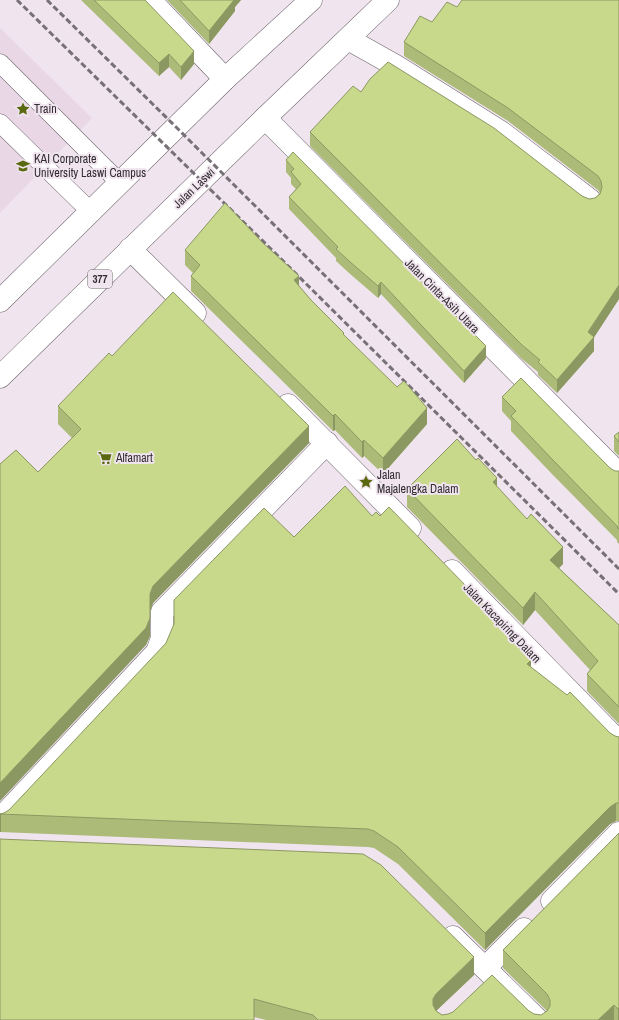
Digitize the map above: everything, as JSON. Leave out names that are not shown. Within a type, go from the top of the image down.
[{"type":"street","points":[[150,0],[225,79]]},
{"type":"street","points":[[0,301],[225,79],[311,0]]},
{"type":"street","name":"Jalan Laswi","points":[[0,377],[388,0]]},
{"type":"street","points":[[348,39],[396,66],[501,132],[590,200]]},
{"type":"street","name":"Jalan Cinta-Asih Utara","points":[[265,118],[619,474]]},
{"type":"street","points":[[130,250],[209,327]]},
{"type":"street","points":[[276,394],[327,443],[423,542]]},
{"type":"street","points":[[0,819],[157,652],[162,638],[162,612],[327,443]]},
{"type":"street","name":"Jalan Kacapiring Dalam","points":[[440,559],[619,742]]},
{"type":"street","points":[[476,990],[489,972],[619,833]]},
{"type":"street","points":[[440,924],[538,1020]]},
{"type":"lane","points":[[0,63],[119,182]]},
{"type":"lane","points":[[0,123],[90,211]]},
{"type":"shaded area","name":"KAI Corporate University Laswi Campus","points":[[0,28],[92,118],[0,213]]},
{"type":"building","points":[[94,0],[145,0],[194,51],[181,67],[169,54],[159,63]]},
{"type":"building","points":[[180,0],[234,0],[209,31]]},
{"type":"building","points":[[462,0],[619,0],[619,285],[588,332],[594,337],[557,380],[538,362],[540,360],[522,345],[310,132],[353,86],[361,92],[370,79],[388,62],[494,128],[582,196],[589,199],[595,198],[600,194],[602,187],[598,176],[508,108],[404,42],[420,16],[432,22],[447,2],[457,7]]},
{"type":"building","points":[[293,152],[486,346],[464,371],[381,282],[378,286],[336,249],[338,247],[289,197],[301,184],[291,172],[294,169],[286,160]]},
{"type":"building","points":[[225,203],[263,243],[299,276],[294,280],[311,300],[344,333],[343,334],[397,387],[404,381],[427,408],[383,458],[364,440],[362,442],[335,414],[333,416],[191,276],[200,265],[185,250]]},
{"type":"building","points":[[173,292],[309,426],[153,586],[150,594],[150,618],[146,628],[0,783],[0,464],[16,450],[38,472],[81,429],[58,406],[109,353],[112,356]]},
{"type":"building","points":[[521,378],[610,468],[615,471],[619,471],[619,529],[511,416],[516,411],[502,397]]},
{"type":"building","points":[[619,432],[619,442],[614,436]]},
{"type":"building","points":[[457,439],[476,460],[478,458],[497,478],[493,482],[527,519],[531,514],[563,547],[550,560],[619,625],[619,707],[587,674],[598,661],[535,592],[523,608],[407,489]]},
{"type":"building","points":[[345,486],[372,516],[376,512],[380,516],[389,507],[507,628],[504,632],[531,660],[527,664],[567,695],[570,692],[610,733],[619,737],[619,803],[616,803],[610,807],[485,933],[398,847],[374,831],[368,829],[0,814],[9,810],[166,643],[174,624],[174,600],[264,508],[294,537]]},
{"type":"building","points":[[619,833],[619,1007],[618,1009],[614,1005],[598,1020],[318,1020],[313,1015],[254,999],[254,1020],[0,1020],[0,839],[363,854],[381,865],[474,957],[436,994],[433,999],[433,1005],[436,1011],[442,1015],[453,1012],[492,975],[529,1011],[534,1014],[541,1015],[547,1011],[550,1006],[550,1000],[547,994],[503,950]]},
{"type":"railway","points":[[17,0],[619,594]]},
{"type":"railway","points":[[47,0],[619,569]]},
{"type":"place","name":"Train","points":[[23,109]]},
{"type":"place","name":"KAI Corporate University Laswi Campus","points":[[23,166]]},
{"type":"place","name":"Alfamart","points":[[105,458]]},
{"type":"place","name":"Jalan Majalengka Dalam","points":[[366,482]]}]
